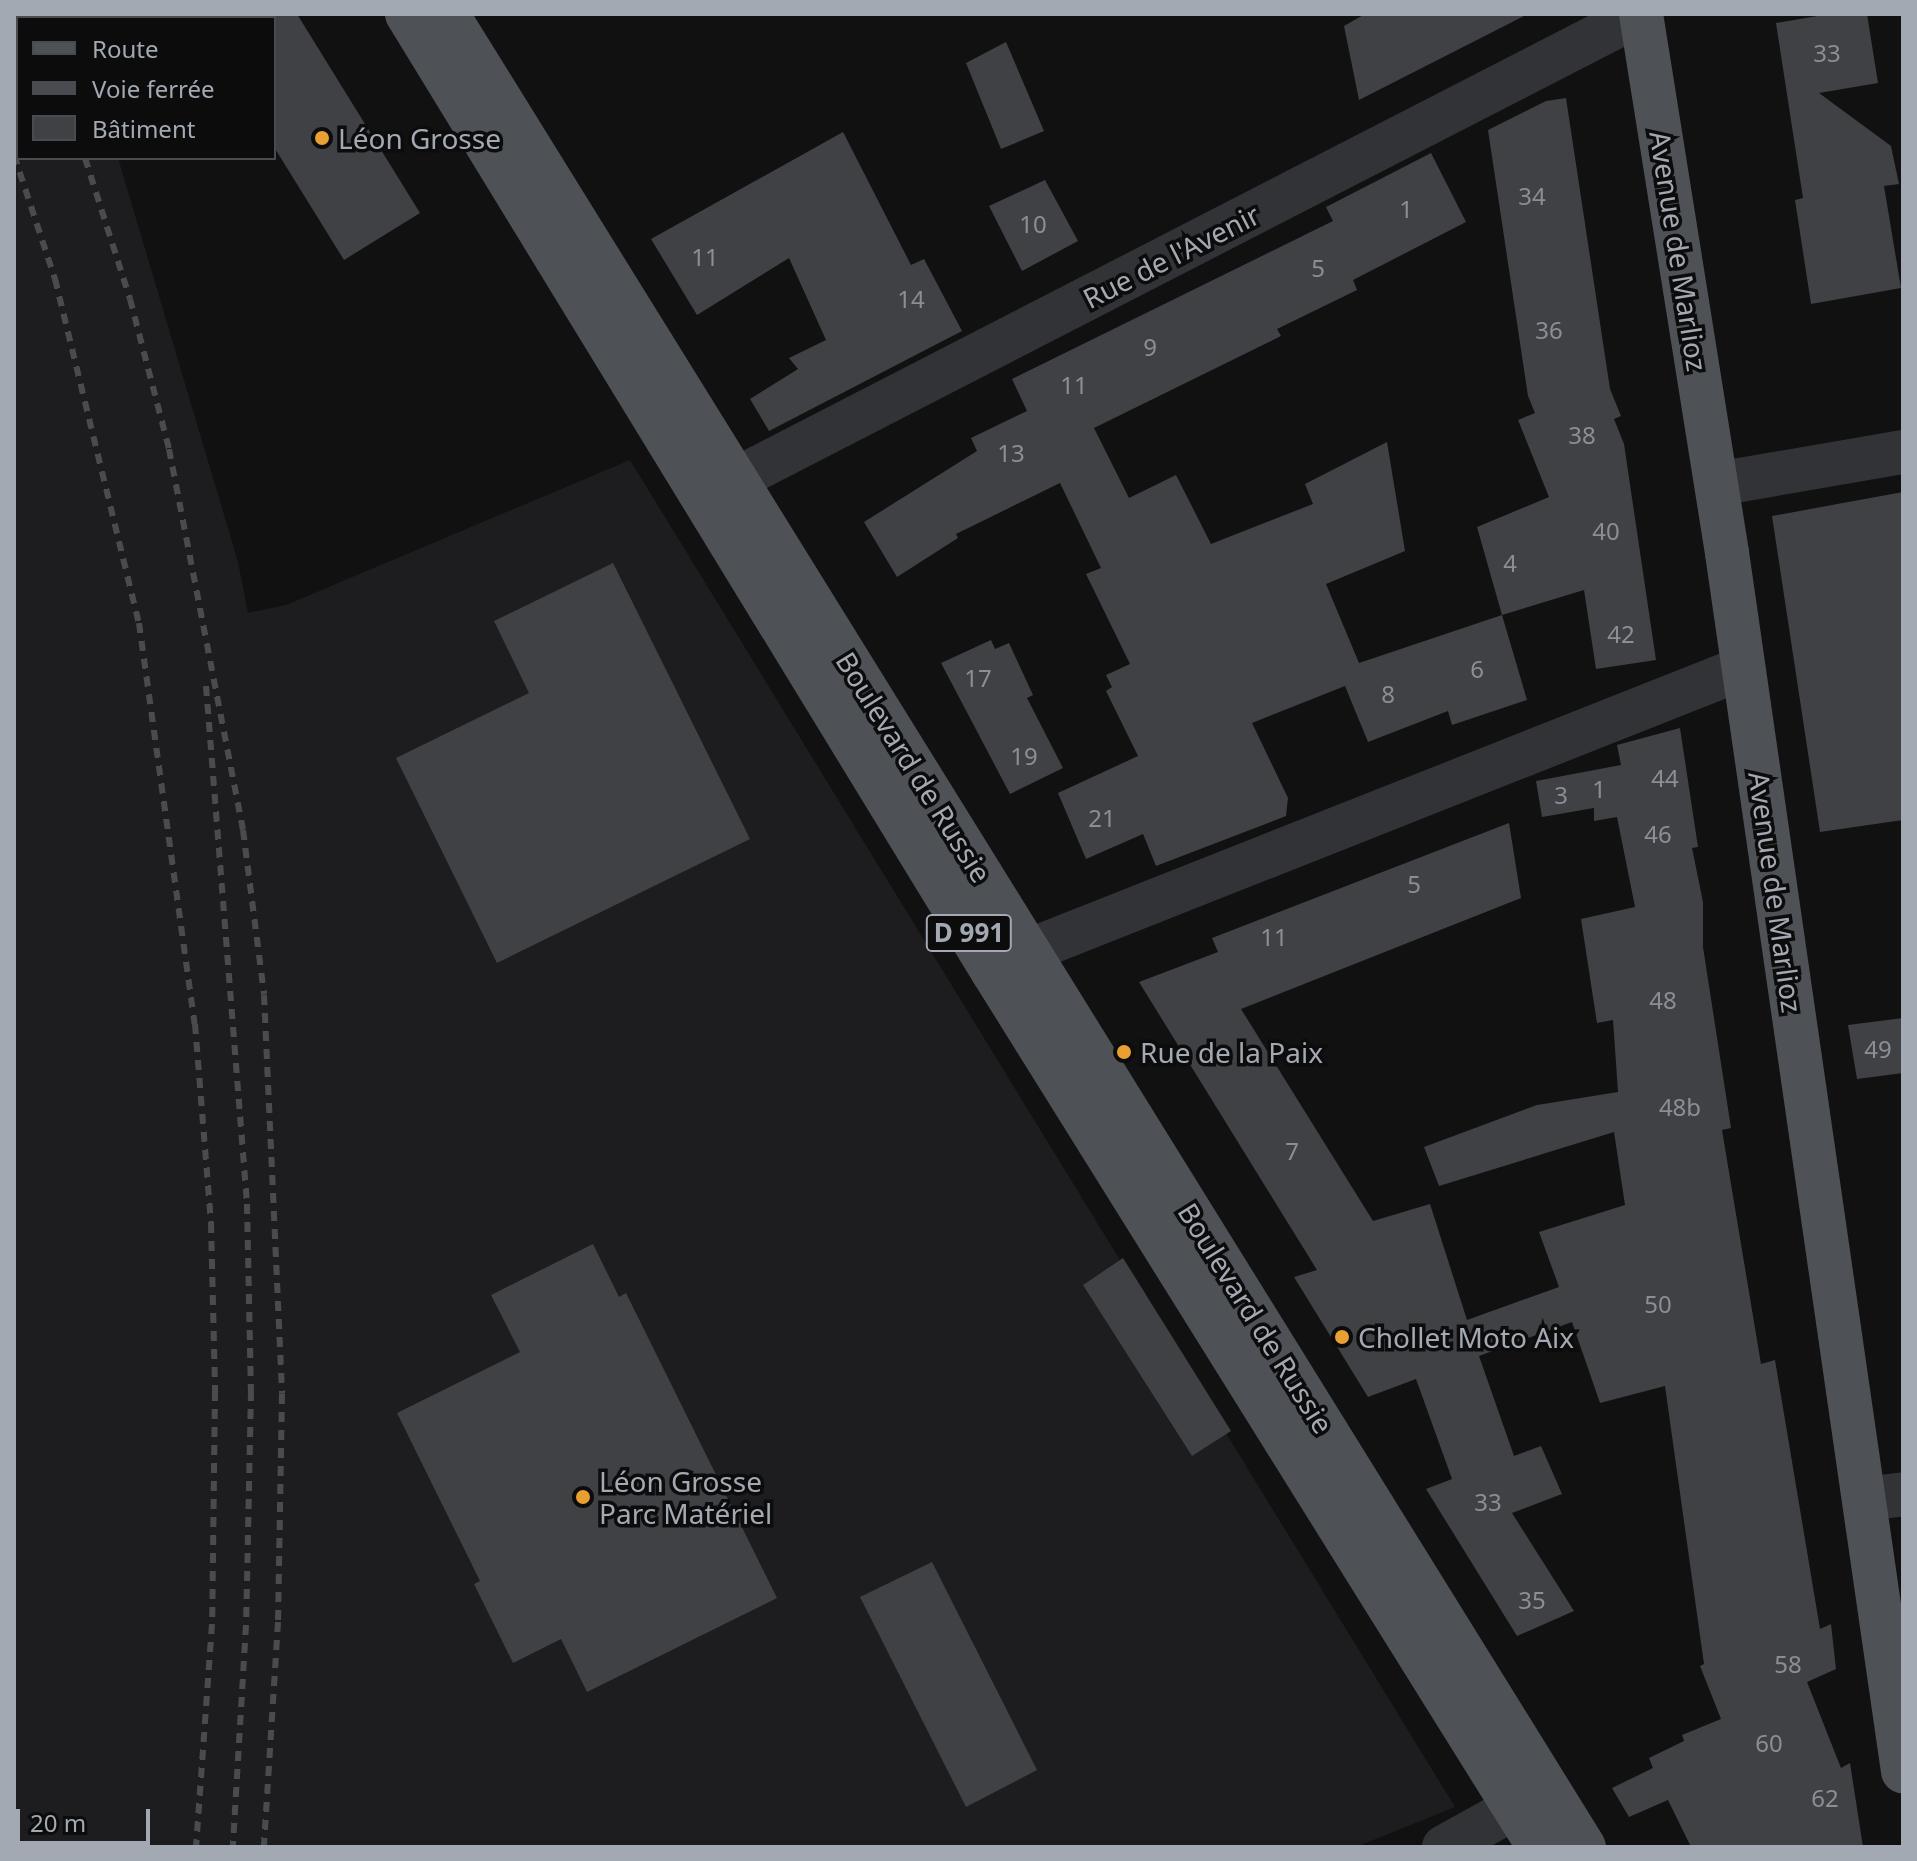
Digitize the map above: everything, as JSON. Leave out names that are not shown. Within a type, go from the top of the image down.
[{"type":"main road","name":"Boulevard de Russie","points":[[407,14],[479,98],[1531,1800],[1584,1847]]},
{"type":"main road","name":"Boulevard de Russie","points":[[447,14],[479,98]]},
{"type":"main road","name":"Avenue de Marlioz","points":[[1640,14],[1717,484],[1743,668],[1884,1496],[1903,1771]]},
{"type":"main road","name":"Boulevard de Russie","points":[[1531,1800],[1539,1847]]},
{"type":"street","name":"Rue de l'Avenir","points":[[719,488],[1640,14]]},
{"type":"street","points":[[1717,484],[1903,452]]},
{"type":"street","points":[[1010,961],[1743,668]]},
{"type":"street","points":[[1444,1847],[1531,1800]]},
{"type":"shaded area","points":[[14,14],[67,14],[16,16],[16,160],[119,160],[238,562],[248,613],[286,605],[630,460],[1455,1807],[1356,1847],[14,1847]]},
{"type":"building","name":"Léon Grosse","points":[[297,14],[420,213],[344,260],[276,150],[274,16]]},
{"type":"building","points":[[1365,14],[1528,14],[1359,100],[1344,26]]},
{"type":"building","points":[[1829,14],[1867,14],[1878,83],[1819,93],[1891,146],[1899,184],[1884,186],[1901,288],[1811,304],[1795,200],[1803,198],[1776,23]]},
{"type":"building","points":[[1006,42],[1044,131],[1001,149],[966,63]]},
{"type":"building","points":[[1566,98],[1610,389],[1621,416],[1614,419],[1624,444],[1656,660],[1596,669],[1584,590],[1502,615],[1477,527],[1549,497],[1518,420],[1535,413],[1528,396],[1488,130],[1546,101]]},
{"type":"building","points":[[843,132],[911,265],[924,259],[962,331],[769,431],[750,399],[798,369],[789,358],[826,340],[789,258],[697,315],[651,239]]},
{"type":"building","points":[[1431,153],[1466,222],[1353,280],[1357,290],[1277,329],[1281,336],[1094,428],[1129,498],[1176,475],[1211,544],[1313,504],[1305,484],[1387,442],[1405,551],[1326,584],[1359,663],[1502,615],[1527,700],[1452,725],[1448,711],[1368,742],[1345,686],[1252,723],[1288,798],[1286,816],[1156,866],[1143,834],[1086,859],[1058,793],[1138,756],[1106,691],[1112,687],[1106,675],[1130,664],[1086,574],[1101,568],[1060,483],[956,534],[958,538],[897,577],[864,522],[977,451],[971,438],[1027,411],[1012,379],[1333,221],[1326,207]]},
{"type":"building","points":[[1045,180],[1078,241],[1022,271],[989,206]]},
{"type":"building","points":[[1903,492],[1903,820],[1820,832],[1772,516]]},
{"type":"building","points":[[613,563],[750,839],[497,963],[396,758],[529,693],[494,621]]},
{"type":"building","points":[[991,640],[995,649],[1009,643],[1033,695],[1027,698],[1063,768],[1010,794],[941,663]]},
{"type":"building","points":[[1680,728],[1698,847],[1692,848],[1703,902],[1703,947],[1731,1128],[1722,1130],[1761,1364],[1775,1360],[1820,1629],[1831,1624],[1836,1669],[1807,1682],[1841,1768],[1850,1763],[1863,1847],[1691,1847],[1668,1800],[1629,1817],[1612,1788],[1653,1768],[1649,1758],[1684,1741],[1682,1735],[1721,1719],[1700,1666],[1704,1664],[1665,1386],[1600,1403],[1572,1322],[1479,1356],[1514,1456],[1541,1446],[1562,1494],[1512,1513],[1574,1611],[1517,1636],[1426,1489],[1452,1479],[1416,1379],[1368,1397],[1294,1277],[1317,1270],[1139,982],[1218,952],[1212,938],[1509,823],[1521,898],[1241,1009],[1373,1221],[1430,1204],[1467,1320],[1559,1287],[1539,1232],[1625,1205],[1614,1132],[1439,1186],[1424,1147],[1537,1105],[1618,1092],[1613,1020],[1597,1023],[1581,919],[1635,907],[1617,817],[1594,821],[1594,808],[1542,817],[1536,781],[1621,765],[1617,745]]},
{"type":"building","points":[[1903,1018],[1903,1073],[1857,1079],[1848,1025]]},
{"type":"building","name":"Léon Grosse Parc Matériel","points":[[593,1244],[619,1297],[626,1293],[777,1598],[587,1692],[561,1639],[513,1663],[474,1584],[480,1581],[397,1413],[520,1352],[491,1295]]},
{"type":"building","points":[[1123,1258],[1231,1431],[1192,1456],[1083,1285]]},
{"type":"building","points":[[932,1562],[1037,1770],[966,1807],[860,1597]]},
{"type":"railway","points":[[14,155],[55,279],[139,623],[195,1024],[211,1223],[215,1391],[212,1624],[196,1847]]},
{"type":"railway","points":[[86,160],[130,299],[169,449],[243,830],[264,995],[282,1394],[278,1622],[264,1847]]},
{"type":"railway","points":[[206,686],[247,1204],[251,1391],[246,1625],[233,1847]]},
{"type":"place","name":"Léon Grosse","points":[[322,138]]},
{"type":"place","name":"Rue de la Paix","points":[[1124,1052]]},
{"type":"place","name":"Chollet Moto Aix","points":[[1342,1337]]},
{"type":"place","name":"Léon Grosse Parc Matériel","points":[[583,1497]]}]
